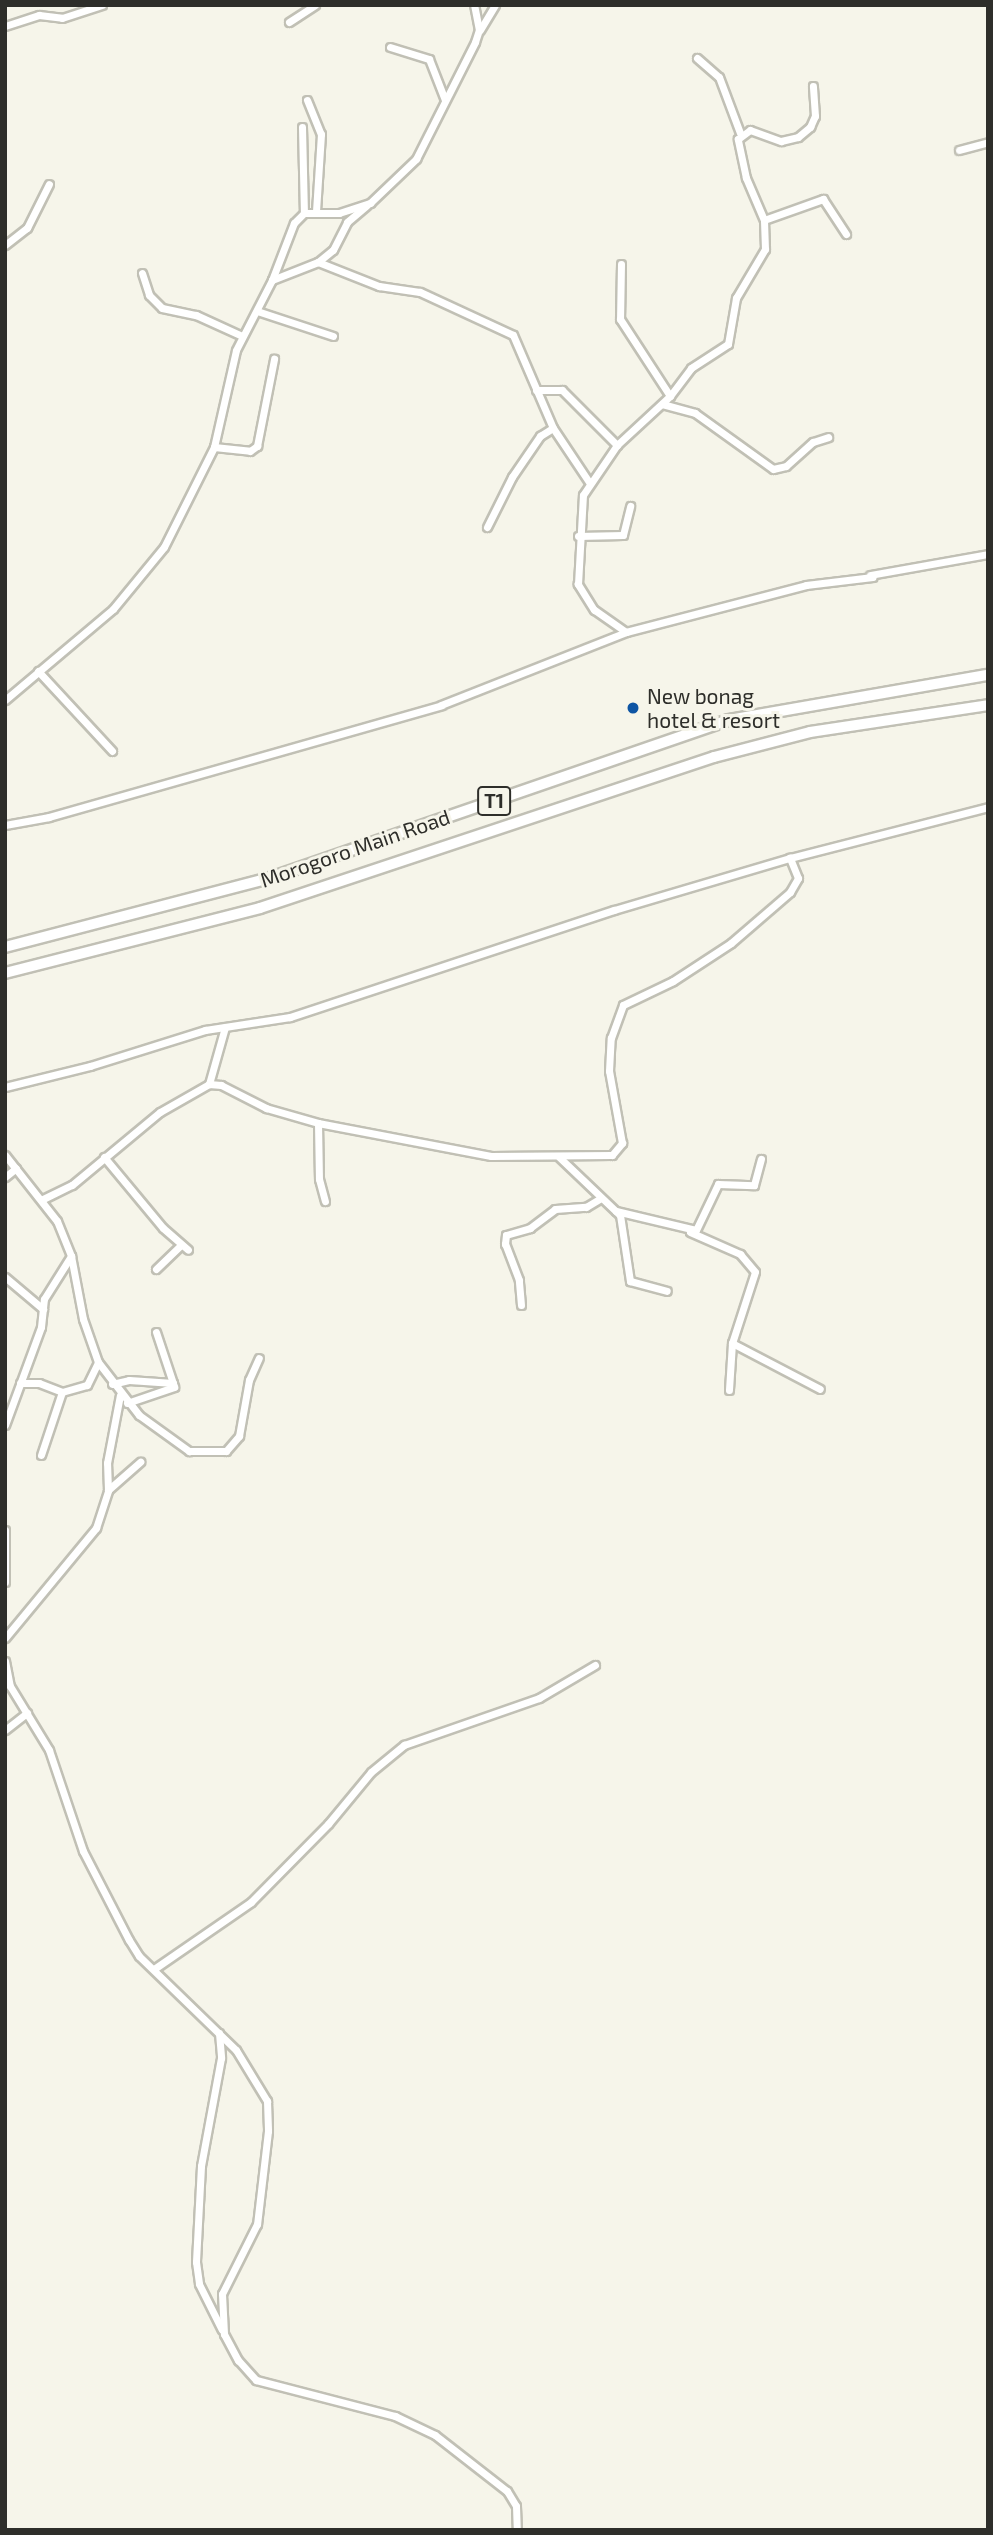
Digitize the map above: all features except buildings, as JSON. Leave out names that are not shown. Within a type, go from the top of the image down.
[{"type":"highway","name":"Morogoro Main Road","points":[[5,947],[270,878],[729,720],[988,675]]},
{"type":"highway","name":"Morogoro Main Road","points":[[5,973],[260,908],[495,834],[714,757],[810,732],[988,705]]},
{"type":"street","points":[[5,26],[39,15],[62,18],[102,5]]},
{"type":"street","points":[[289,22],[315,5]]},
{"type":"street","points":[[474,5],[479,30]]},
{"type":"street","points":[[272,280],[318,262],[333,250],[347,222],[416,159],[479,30],[495,5]]},
{"type":"street","points":[[390,47],[429,59],[445,100]]},
{"type":"street","points":[[626,632],[586,601],[576,568],[578,536],[589,482],[617,445],[670,396],[691,368],[728,345],[736,298],[765,249],[764,220],[746,178],[740,132],[719,78],[697,58]]},
{"type":"street","points":[[740,132],[750,130],[781,141],[798,137],[810,127],[815,116],[813,86]]},
{"type":"street","points":[[307,100],[321,134],[316,212]]},
{"type":"street","points":[[5,701],[113,609],[152,564],[214,447],[226,384],[242,336],[272,280],[288,234],[304,213],[302,127]]},
{"type":"street","points":[[959,150],[988,142]]},
{"type":"street","points":[[5,244],[27,228],[49,184]]},
{"type":"street","points":[[764,220],[823,199],[846,234]]},
{"type":"street","points":[[304,213],[339,213],[370,202]]},
{"type":"street","points":[[318,262],[379,286],[420,292],[513,335],[553,428],[589,482]]},
{"type":"street","points":[[621,264],[621,319],[670,396]]},
{"type":"street","points":[[142,272],[153,303],[197,315],[242,336]]},
{"type":"street","points":[[257,311],[333,336]]},
{"type":"street","points":[[214,447],[250,451],[257,446],[274,359]]},
{"type":"street","points":[[536,390],[562,390],[617,445]]},
{"type":"street","points":[[662,404],[695,413],[773,469],[786,466],[813,442],[828,437]]},
{"type":"street","points":[[486,527],[512,477],[540,436],[553,428]]},
{"type":"street","points":[[578,536],[622,535],[627,532],[630,506]]},
{"type":"street","points":[[5,825],[49,817],[441,705],[626,632],[758,595],[988,554]]},
{"type":"street","points":[[38,671],[112,751]]},
{"type":"street","points":[[5,1087],[225,1027],[336,1004],[614,910],[790,858],[988,807]]},
{"type":"street","points":[[43,1199],[72,1185],[160,1112],[209,1084],[221,1085],[266,1108],[318,1123],[491,1156],[612,1155],[621,1149],[609,1071],[611,1038],[622,1005],[673,981],[731,943],[794,888],[797,872],[790,858]]},
{"type":"street","points":[[209,1084],[225,1027]]},
{"type":"street","points":[[318,1123],[319,1179],[325,1201]]},
{"type":"street","points":[[5,1155],[43,1199],[71,1256],[83,1319],[99,1362],[127,1403],[190,1451],[226,1451],[239,1436],[249,1380],[259,1358]]},
{"type":"street","points":[[104,1157],[185,1248],[156,1269]]},
{"type":"street","points":[[559,1157],[616,1211],[690,1231],[740,1254],[755,1272],[732,1343],[729,1390]]},
{"type":"street","points":[[690,1231],[700,1224],[718,1184],[754,1185],[761,1159]]},
{"type":"street","points":[[5,1177],[16,1168]]},
{"type":"street","points":[[520,1304],[519,1280],[505,1244],[506,1236],[530,1228],[555,1209],[586,1207],[601,1198]]},
{"type":"street","points":[[616,1211],[630,1281],[667,1291]]},
{"type":"street","points":[[5,1425],[41,1327],[44,1299],[71,1256]]},
{"type":"street","points":[[5,1277],[43,1309]]},
{"type":"street","points":[[127,1403],[174,1387],[156,1332]]},
{"type":"street","points":[[732,1343],[820,1389]]},
{"type":"street","points":[[20,1383],[39,1383],[62,1392],[87,1385],[99,1362]]},
{"type":"street","points":[[112,1384],[129,1380],[173,1382]]},
{"type":"street","points":[[41,1455],[62,1392]]},
{"type":"street","points":[[5,1638],[96,1528],[107,1490],[107,1463],[120,1394]]},
{"type":"street","points":[[107,1490],[140,1462]]},
{"type":"street","points":[[5,1530],[5,1582]]},
{"type":"street","points":[[5,1661],[10,1686],[62,1777],[83,1851],[129,1940],[154,1969],[219,2033],[264,2091],[268,2131],[257,2224],[222,2294],[224,2334]]},
{"type":"street","points":[[154,1969],[251,1902],[328,1824],[371,1772],[404,1745],[539,1698],[595,1665]]},
{"type":"street","points":[[5,1730],[27,1713]]},
{"type":"street","points":[[219,2033],[221,2058],[201,2166],[196,2262],[199,2284],[224,2334],[256,2380],[395,2416],[466,2456],[507,2491],[516,2506],[517,2530]]},
{"type":"place","name":"New bonag hotel & resort","points":[[633,708]]}]
